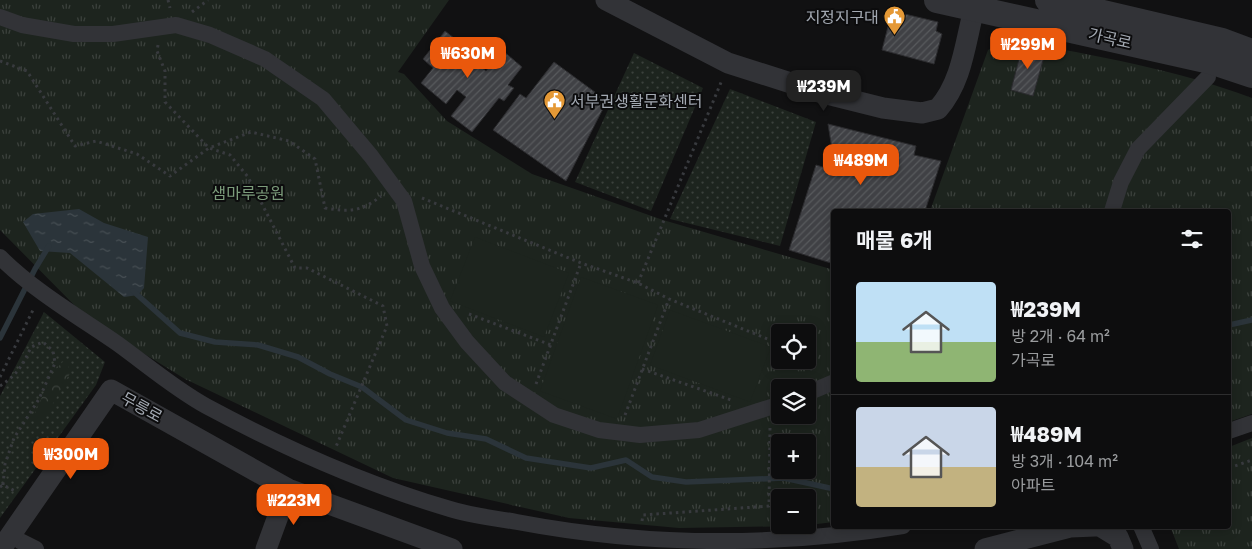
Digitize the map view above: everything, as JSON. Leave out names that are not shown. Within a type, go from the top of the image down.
[{"type":"street","points":[[606,0],[728,63],[819,92],[883,108],[922,113],[938,110],[950,94],[957,79],[975,4]]},
{"type":"street","name":"가곡로","points":[[937,0],[975,4],[1210,61],[1252,75]]},
{"type":"street","name":"가곡로","points":[[1048,0],[1222,41],[1252,52]]},
{"type":"street","points":[[0,17],[22,25],[74,34],[113,34],[176,25],[210,35],[265,59],[323,99],[404,201],[422,266],[440,303],[467,342],[505,383],[554,415],[599,430],[640,434],[699,430],[771,407]]},
{"type":"street","points":[[1113,209],[1121,182],[1138,148],[1200,87],[1208,76]]},
{"type":"street","points":[[5,262],[42,291],[204,405],[328,466],[452,510],[559,530],[670,541],[790,539],[854,534],[885,529]]},
{"type":"street","points":[[816,390],[831,383]]},
{"type":"street","name":"무릉로","points":[[1,549],[111,390],[288,489],[452,549]]},
{"type":"street","points":[[1231,430],[1252,423]]},
{"type":"street","points":[[266,549],[288,489]]},
{"type":"street","points":[[985,549],[1062,529]]},
{"type":"street","points":[[1105,529],[1118,537],[1122,549]]},
{"type":"street","points":[[1142,529],[1151,549]]},
{"type":"street","points":[[20,541],[36,549]]},
{"type":"path","points":[[160,27],[157,51],[165,71],[165,102],[209,148],[230,155],[248,177],[296,268],[307,268],[383,306],[387,326],[332,457]]},
{"type":"path","points":[[0,61],[27,71],[75,146],[96,142],[137,154],[170,176],[209,148],[251,132],[289,141],[315,159],[325,208],[344,211],[366,208],[393,187],[582,263],[638,283],[669,299],[771,340]]},
{"type":"path","points":[[638,283],[724,77]]},
{"type":"path","points":[[530,399],[582,263]]},
{"type":"path","points":[[0,376],[42,291]]},
{"type":"path","points":[[619,432],[669,299]]},
{"type":"path","points":[[440,303],[550,345]]},
{"type":"path","points":[[0,386],[15,376],[23,366],[32,347],[44,342],[53,351],[55,363],[39,399],[14,438],[5,464],[2,486],[25,496]]},
{"type":"path","points":[[642,369],[762,410]]},
{"type":"path","points":[[642,527],[643,514],[769,506],[769,436]]},
{"type":"path","points":[[1231,467],[1252,460]]},
{"type":"green space","name":"샘마루공원","points":[[0,0],[449,0],[398,72],[404,74],[447,121],[532,174],[663,220],[831,269],[831,522],[816,524],[816,489],[771,489],[771,526],[679,528],[569,518],[393,478],[185,379],[88,319],[0,230]]},
{"type":"green space","points":[[1007,39],[1162,70],[1252,98],[1252,414],[1231,421],[1231,209],[931,209],[988,50]]},
{"type":"green space","points":[[634,53],[703,88],[651,211],[575,182]]},
{"type":"green space","points":[[730,89],[816,122],[780,246],[670,219]]},
{"type":"green space","points":[[475,237],[569,273],[544,337],[450,301]]},
{"type":"green space","points":[[581,277],[658,305],[617,419],[540,391]]},
{"type":"green space","points":[[670,310],[771,347],[750,402],[650,365]]},
{"type":"green space","points":[[44,312],[105,362],[96,385],[0,518],[0,396]]},
{"type":"green space","points":[[65,360],[71,372],[52,405],[38,422],[34,415],[51,379],[59,365]]},
{"type":"green space","points":[[1252,438],[1252,549],[1179,549],[1171,529],[1231,529],[1231,446]]},
{"type":"water","points":[[79,209],[104,223],[148,237],[144,288],[138,295],[124,297],[70,253],[40,251],[23,222],[33,214]]},
{"type":"building","points":[[892,11],[938,22],[936,31],[942,34],[934,64],[882,50]]},
{"type":"building","points":[[445,31],[479,58],[476,63],[486,71],[502,50],[522,67],[508,85],[514,88],[504,101],[499,98],[472,132],[451,116],[466,97],[457,90],[446,104],[421,83],[433,68],[423,59]]},
{"type":"building","points":[[1023,44],[1046,50],[1033,96],[1011,90]]},
{"type":"building","points":[[554,62],[607,101],[566,181],[493,130],[520,94],[526,98]]},
{"type":"building","points":[[828,124],[916,146],[914,155],[941,161],[926,209],[831,209],[831,263],[789,250],[816,165],[826,168],[832,149]]},
{"type":"waterway","points":[[0,338],[35,269],[49,246]]},
{"type":"waterway","points":[[133,291],[180,333],[215,342],[258,345],[298,357],[330,374],[362,387],[406,420],[447,433],[486,439],[526,458],[591,468],[626,460],[652,477],[686,482],[784,478],[831,488]]},
{"type":"waterway","points":[[1231,325],[1252,320]]},
{"type":"place","name":"지정지구대","points":[[895,36]]},
{"type":"place","name":"서부권생활문화센터","points":[[554,120]]}]
